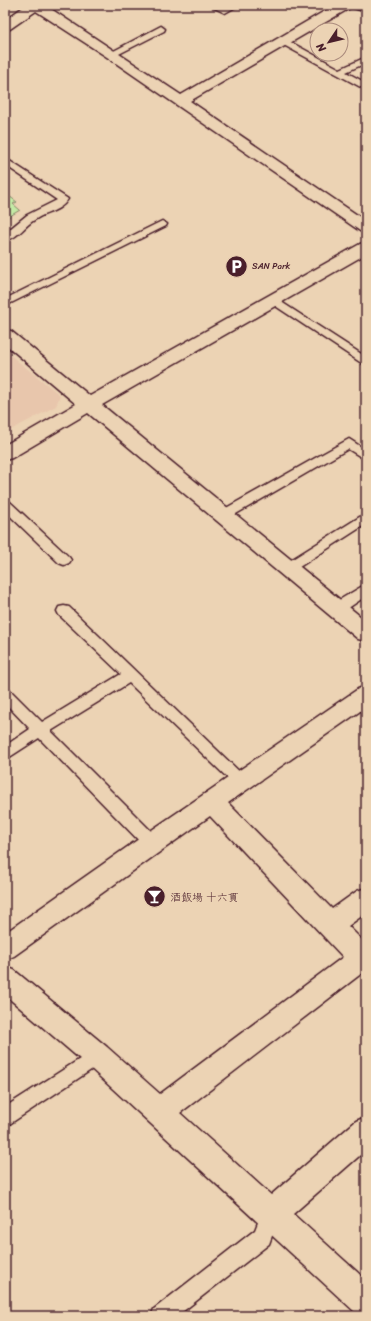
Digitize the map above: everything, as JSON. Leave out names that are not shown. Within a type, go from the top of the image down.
[{"type":"street","points":[[5,26],[36,5],[112,54],[366,228]]},
{"type":"street","points":[[180,101],[345,5]]},
{"type":"street","points":[[359,5],[366,8]]},
{"type":"street","points":[[5,453],[272,299],[366,247]]},
{"type":"street","points":[[5,335],[366,633]]},
{"type":"street","points":[[5,948],[152,843],[366,695]]},
{"type":"street","points":[[159,1112],[362,958],[212,802]]},
{"type":"street","points":[[330,925],[366,899]]},
{"type":"street","points":[[5,979],[97,1056],[366,1301]]},
{"type":"street","points":[[271,1214],[366,1131]]},
{"type":"lane","points":[[212,5],[225,10],[235,5]]},
{"type":"lane","points":[[112,54],[161,29]]},
{"type":"lane","points":[[283,41],[366,87]]},
{"type":"lane","points":[[340,72],[366,60]]},
{"type":"lane","points":[[5,161],[63,200],[60,204],[31,217],[21,227],[5,238]]},
{"type":"lane","points":[[5,303],[162,224]]},
{"type":"lane","points":[[272,299],[366,362]]},
{"type":"lane","points":[[224,515],[350,444],[366,456]]},
{"type":"lane","points":[[5,504],[64,560]]},
{"type":"lane","points":[[288,568],[366,518]]},
{"type":"lane","points":[[336,608],[366,589]]},
{"type":"lane","points":[[64,611],[241,782]]},
{"type":"lane","points":[[5,754],[40,730],[131,675]]},
{"type":"lane","points":[[5,694],[152,843]]},
{"type":"lane","points":[[5,1118],[97,1056]]},
{"type":"lane","points":[[161,1316],[262,1237],[271,1214]]},
{"type":"shaded area","points":[[5,351],[60,395],[56,406],[5,433]]},
{"type":"green space","points":[[5,193],[17,202],[13,204],[20,210],[5,219]]},
{"type":"place","name":"SAN Park","points":[[236,266]]},
{"type":"place","name":"酒飯場 十六貫","points":[[154,897]]}]
